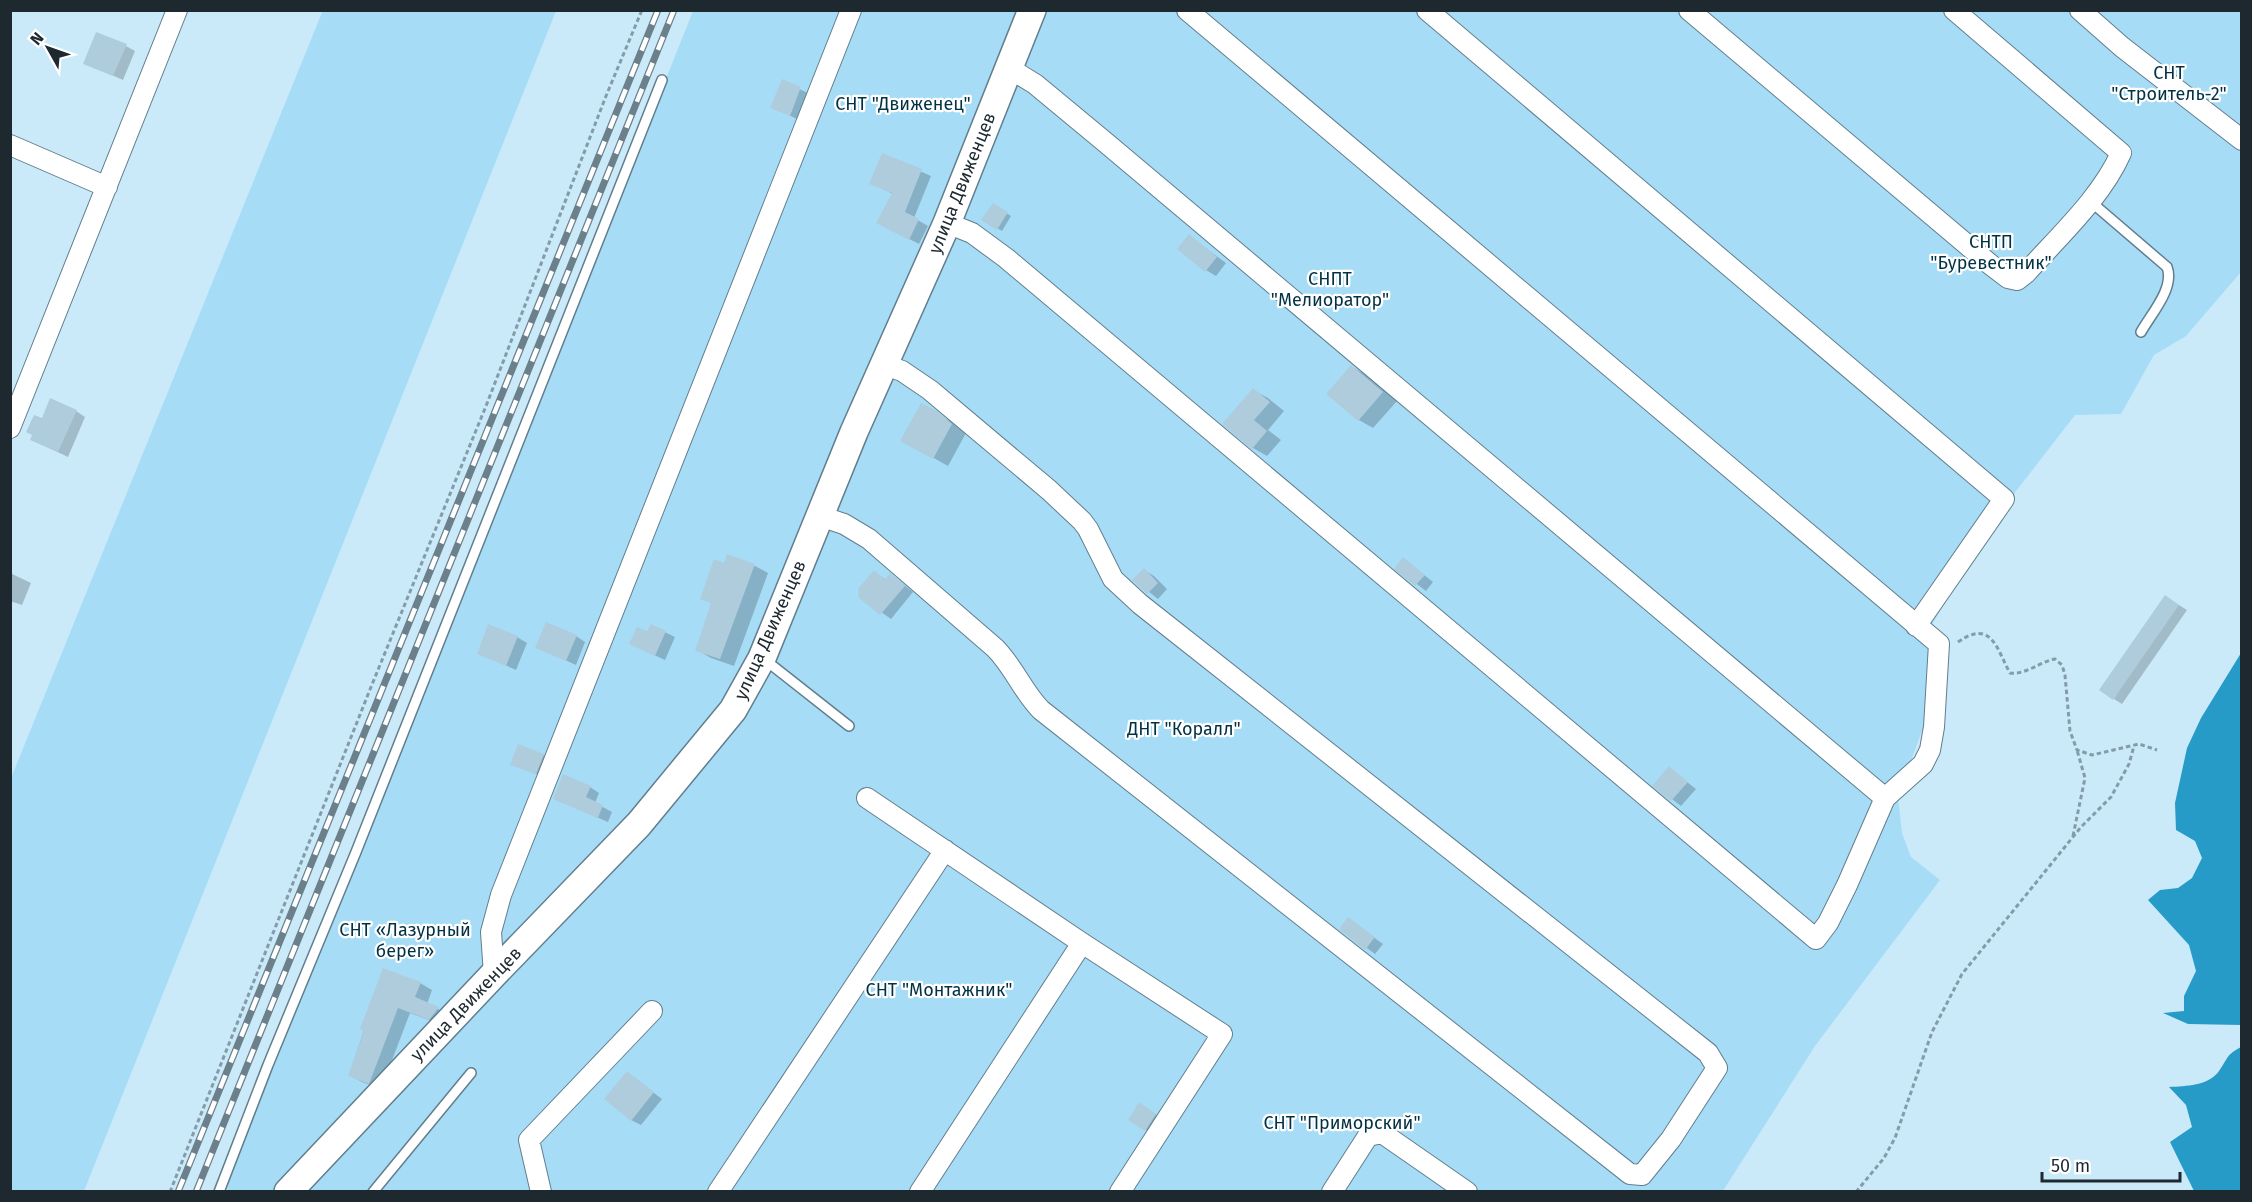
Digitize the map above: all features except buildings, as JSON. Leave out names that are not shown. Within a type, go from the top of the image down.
[{"type":"street","points":[[10,428],[177,10]]},
{"type":"street","points":[[494,974],[491,932],[501,895],[851,10]]},
{"type":"street","name":"улица Движенцев","points":[[288,1191],[639,824],[733,710],[762,658],[884,364],[947,222],[1032,10]]},
{"type":"street","points":[[947,222],[972,233],[1006,258],[1816,939],[1828,923],[1842,895],[1885,798],[1923,764],[1930,750],[1934,727],[1939,644],[1187,10]]},
{"type":"street","points":[[1427,10],[2004,499],[1994,517],[1916,626]]},
{"type":"street","points":[[1689,10],[2007,278],[2017,280],[2026,273],[2090,201],[2121,153],[1954,10]]},
{"type":"street","points":[[2080,10],[2122,47],[2241,140]]},
{"type":"street","points":[[1009,68],[1035,84],[1105,142],[1885,798]]},
{"type":"street","points":[[10,146],[107,187]]},
{"type":"street","points":[[820,516],[844,524],[869,539],[1004,656],[1023,689],[1041,710],[1630,1174],[1642,1175],[1671,1139],[1717,1068],[1708,1053],[1133,598],[1113,579],[1088,529],[1074,513],[930,390],[908,375],[884,364]]},
{"type":"street","points":[[867,798],[1222,1034],[1120,1191]]},
{"type":"street","points":[[718,1191],[945,850]]},
{"type":"street","points":[[920,1191],[1082,943]]},
{"type":"street","points":[[542,1191],[529,1140],[652,1011]]},
{"type":"street","points":[[1332,1191],[1368,1136],[1382,1133],[1467,1191]]},
{"type":"lane","points":[[219,1191],[662,80]]},
{"type":"lane","points":[[2090,201],[2167,267],[2170,274],[2169,284],[2141,332]]},
{"type":"lane","points":[[762,658],[849,726]]},
{"type":"lane","points":[[373,1191],[471,1073]]},
{"type":"path","points":[[170,1191],[486,406],[606,96],[642,10]]},
{"type":"path","points":[[1939,644],[1954,644],[1975,634],[1988,636],[1996,643],[2010,673],[2018,674],[2055,659],[2062,665],[2070,731],[2085,778],[2072,838]]},
{"type":"path","points":[[2077,750],[2092,755],[2139,744],[2157,750]]},
{"type":"path","points":[[1856,1191],[1884,1158],[1895,1138],[1932,1032],[1962,974],[2072,838],[2111,797],[2129,764],[2133,746]]},
{"type":"green space","points":[[323,10],[556,11],[84,1191],[11,1191],[11,778]]},
{"type":"green space","points":[[693,11],[2241,11],[2241,272],[2186,336],[2154,355],[2121,414],[2075,415],[2013,495],[1933,623],[1927,717],[1898,797],[1902,833],[1911,857],[1940,880],[1815,1046],[1723,1191],[227,1192],[231,1170]]},
{"type":"shaded area","points":[[2241,653],[2241,1025],[2188,1024],[2163,1013],[2184,1011],[2184,996],[2196,971],[2189,945],[2148,900],[2160,890],[2178,888],[2192,878],[2202,858],[2195,841],[2176,830],[2175,803],[2187,748],[2201,718]]},
{"type":"shaded area","points":[[2241,1047],[2241,1191],[2194,1191],[2170,1142],[2192,1127],[2186,1105],[2169,1087],[2209,1080],[2219,1071],[2230,1055]]},
{"type":"railway","points":[[178,1192],[658,10]]},
{"type":"railway","points":[[196,1192],[674,10]]},
{"type":"park label","name":"СНТ \"Строитель-2\"","points":[[2169,83]]},
{"type":"park label","name":"СНТ \"Движенец\"","points":[[903,104]]},
{"type":"park label","name":"СНТП \"Буревестник\"","points":[[1991,252]]},
{"type":"park label","name":"СНПТ \"Мелиоратор\"","points":[[1330,289]]},
{"type":"park label","name":"ДНТ \"Коралл\"","points":[[1184,729]]},
{"type":"park label","name":"СНТ «Лазурный берег»","points":[[405,940]]},
{"type":"park label","name":"СНТ \"Монтажник\"","points":[[939,990]]},
{"type":"park label","name":"СНТ \"Приморский\"","points":[[1342,1123]]}]
